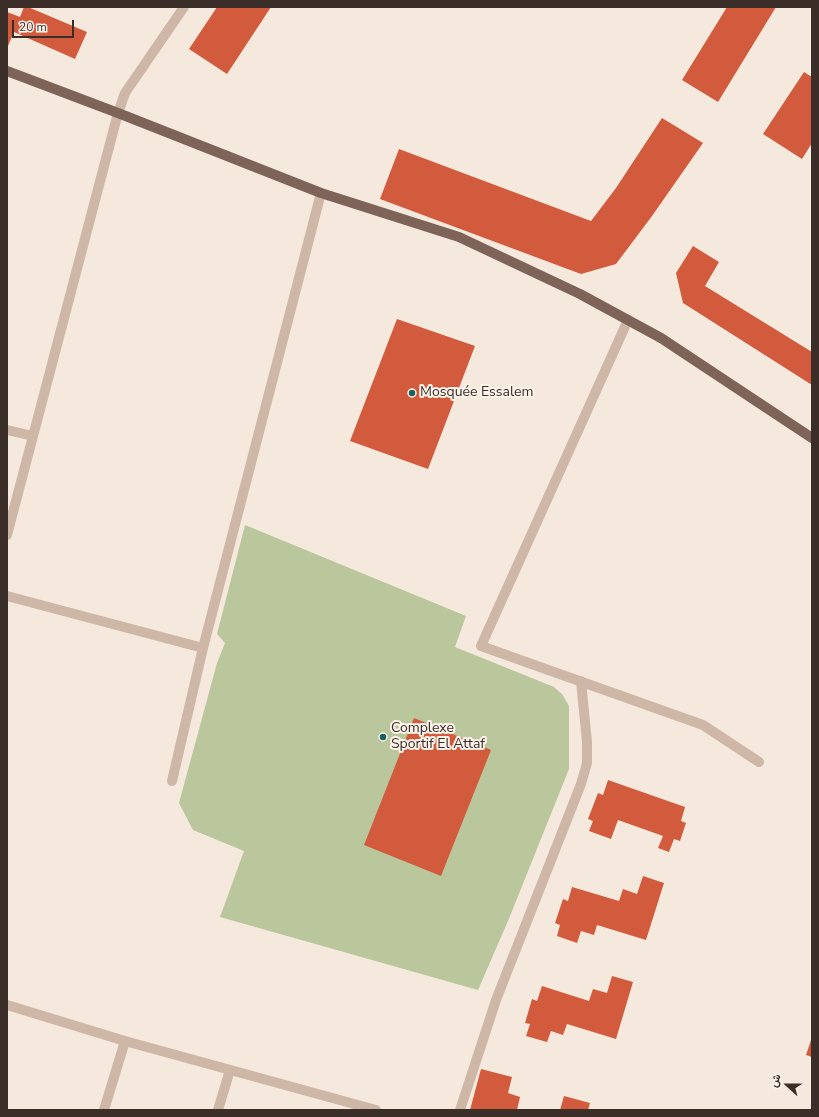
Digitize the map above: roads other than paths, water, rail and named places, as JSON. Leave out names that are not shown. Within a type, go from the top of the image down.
[{"type":"main road","points":[[7,71],[321,193],[459,237],[580,294],[661,338],[812,438]]},
{"type":"street","points":[[7,535],[118,113],[125,93],[184,7]]},
{"type":"street","points":[[172,781],[203,648],[321,193]]},
{"type":"street","points":[[628,320],[481,646],[703,725],[759,762]]},
{"type":"street","points":[[7,430],[33,436]]},
{"type":"street","points":[[7,596],[203,648]]},
{"type":"street","points":[[460,1110],[496,1000],[581,784],[587,763],[587,742],[581,681]]},
{"type":"street","points":[[7,1005],[349,1106],[376,1110]]},
{"type":"street","points":[[104,1110],[125,1040]]},
{"type":"street","points":[[218,1110],[230,1070]]},
{"type":"place","name":"Mosquée Essalem","points":[[412,393]]},
{"type":"place","name":"Complexe Sportif El Attaf","points":[[383,737]]}]
